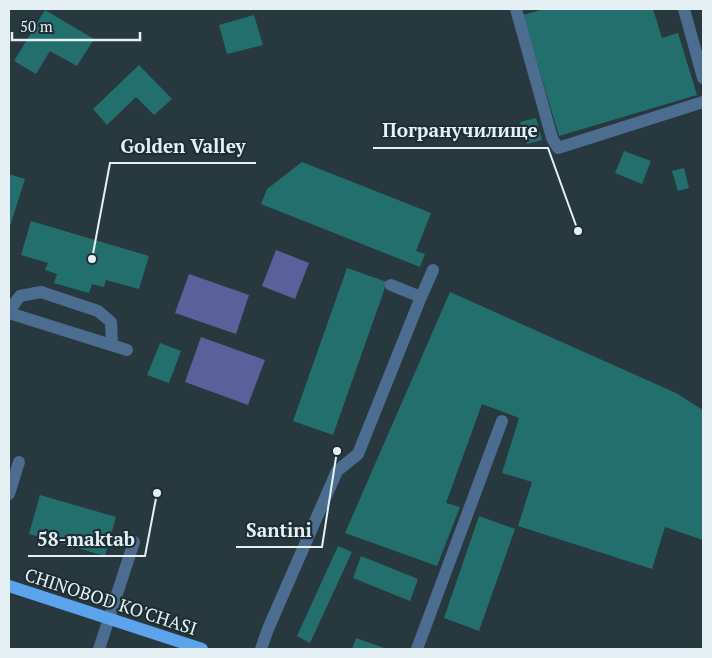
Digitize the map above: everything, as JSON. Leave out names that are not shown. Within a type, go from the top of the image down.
[{"type":"main road","name":"CHINOBOD KO'CHASI","points":[[9,586],[202,649]]},
{"type":"lane","points":[[516,9],[552,138],[558,148],[703,102]]},
{"type":"lane","points":[[684,9],[703,78]]},
{"type":"lane","points":[[261,649],[337,471],[358,454],[433,270]]},
{"type":"lane","points":[[392,285],[421,297]]},
{"type":"lane","points":[[112,345],[111,322],[98,311],[41,292],[20,296],[9,312],[127,350]]},
{"type":"lane","points":[[417,649],[502,421]]},
{"type":"lane","points":[[9,494],[19,462]]},
{"type":"lane","points":[[99,649],[134,542]]},
{"type":"water","points":[[276,250],[309,263],[295,299],[262,286]]},
{"type":"water","points":[[189,274],[249,295],[236,334],[175,313]]},
{"type":"water","points":[[201,337],[265,360],[248,405],[185,382]]},
{"type":"building","points":[[544,9],[653,9],[662,38],[678,33],[697,95],[559,136],[523,15]]},
{"type":"building","points":[[45,10],[94,39],[77,66],[50,51],[36,74],[14,61]]},
{"type":"building","points":[[254,15],[263,45],[227,54],[219,25]]},
{"type":"building","points":[[139,65],[172,99],[154,115],[136,97],[107,125],[93,109]]},
{"type":"building","points":[[536,118],[542,140],[527,144],[520,122]]},
{"type":"building","points":[[624,151],[651,161],[642,184],[615,173]]},
{"type":"building","points":[[302,162],[431,213],[416,251],[425,254],[420,267],[261,204],[267,189]]},
{"type":"building","points":[[684,168],[689,188],[678,191],[672,171]]},
{"type":"building","points":[[9,174],[25,179],[9,229]]},
{"type":"building","points":[[31,221],[149,256],[139,289],[106,280],[104,287],[92,284],[89,293],[54,283],[57,274],[45,270],[48,263],[21,255]]},
{"type":"building","points":[[347,268],[387,282],[333,435],[293,421]]},
{"type":"building","points":[[450,292],[676,393],[703,410],[703,540],[665,527],[652,569],[518,526],[532,482],[502,473],[519,418],[482,404],[446,503],[460,507],[437,566],[345,533]]},
{"type":"building","points":[[160,343],[181,351],[169,383],[147,375]]},
{"type":"building","points":[[40,495],[116,517],[105,556],[29,534]]},
{"type":"building","points":[[479,516],[515,529],[479,631],[444,618]]},
{"type":"building","points":[[338,546],[352,552],[310,643],[297,636]]},
{"type":"building","points":[[361,556],[418,579],[410,601],[353,578]]},
{"type":"building","points":[[356,638],[387,649],[352,649]]},
{"type":"place","name":"Погранучилище","points":[[578,231]]},
{"type":"place","name":"Golden Valley","points":[[92,259]]},
{"type":"place","name":"Santini","points":[[337,451]]},
{"type":"place","name":"58-maktab","points":[[157,493]]}]
